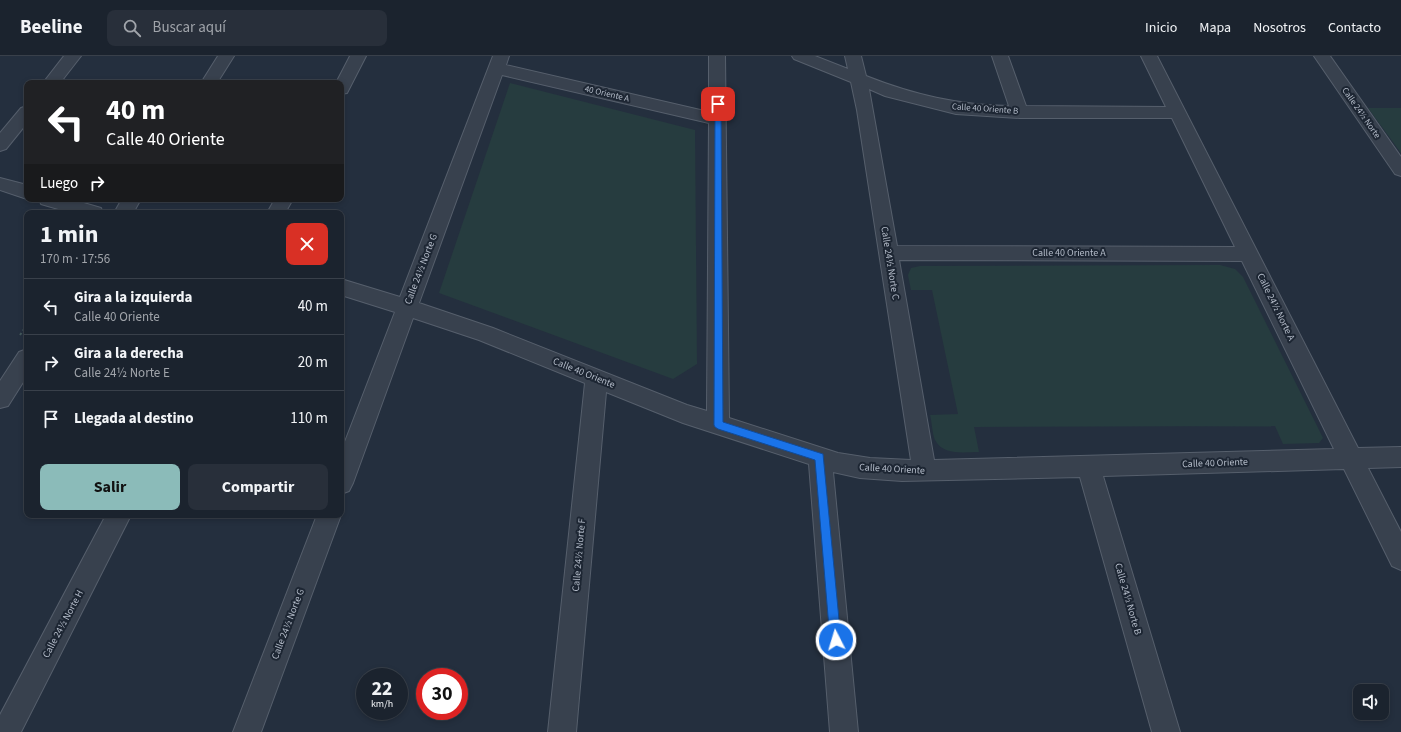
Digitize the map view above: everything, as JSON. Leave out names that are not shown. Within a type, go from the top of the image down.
[{"type":"street","points":[[53,80],[73,56]]},
{"type":"street","points":[[211,80],[226,56]]},
{"type":"street","points":[[344,82],[358,56]]},
{"type":"street","points":[[717,56],[718,425]]},
{"type":"street","name":"Calle 40 Oriente B","points":[[800,56],[891,92],[932,103],[976,110],[1020,112],[1178,113]]},
{"type":"street","name":"Calle 24½ Norte C","points":[[853,56],[865,110],[924,471]]},
{"type":"street","points":[[1000,56],[1020,112]]},
{"type":"street","name":"Calle 24½ Norte A","points":[[1149,56],[1250,254],[1401,558]]},
{"type":"street","name":"Calle 24½ Norte","points":[[1322,56],[1401,170]]},
{"type":"street","name":"40 Oriente A","points":[[499,62],[718,120]]},
{"type":"street","name":"Calle 24½ Norte G","points":[[344,474],[499,62]]},
{"type":"street","points":[[0,145],[24,116]]},
{"type":"street","points":[[0,184],[24,191]]},
{"type":"street","points":[[58,202],[84,210]]},
{"type":"street","name":"Calle 40 Oriente A","points":[[888,253],[1250,254]]},
{"type":"street","name":"Calle 40 Oriente","points":[[344,288],[407,307],[486,334],[683,413],[718,425],[838,463],[876,470],[924,471],[1090,467],[1401,457]]},
{"type":"street","points":[[0,399],[24,363]]},
{"type":"street","name":"Calle 24½ Norte F","points":[[562,732],[596,378]]},
{"type":"street","points":[[820,457],[844,732]]},
{"type":"street","name":"Calle 24½ Norte B","points":[[1090,467],[1166,732]]},
{"type":"street","name":"Calle 24½ Norte H","points":[[6,732],[117,518]]},
{"type":"street","name":"Calle 24½ Norte G","points":[[247,732],[328,518]]},
{"type":"green space","points":[[510,83],[695,130],[697,364],[673,379],[439,293]]},
{"type":"green space","points":[[1368,108],[1401,108],[1401,153]]},
{"type":"green space","points":[[1220,265],[1235,269],[1243,277],[1323,438],[1319,443],[1283,444],[1275,426],[974,427],[979,452],[949,451],[943,449],[935,440],[930,415],[958,414],[932,290],[911,290],[908,275],[911,268],[920,266]]},
{"type":"route","points":[[718,104],[718,425],[820,457],[836,640]]}]
